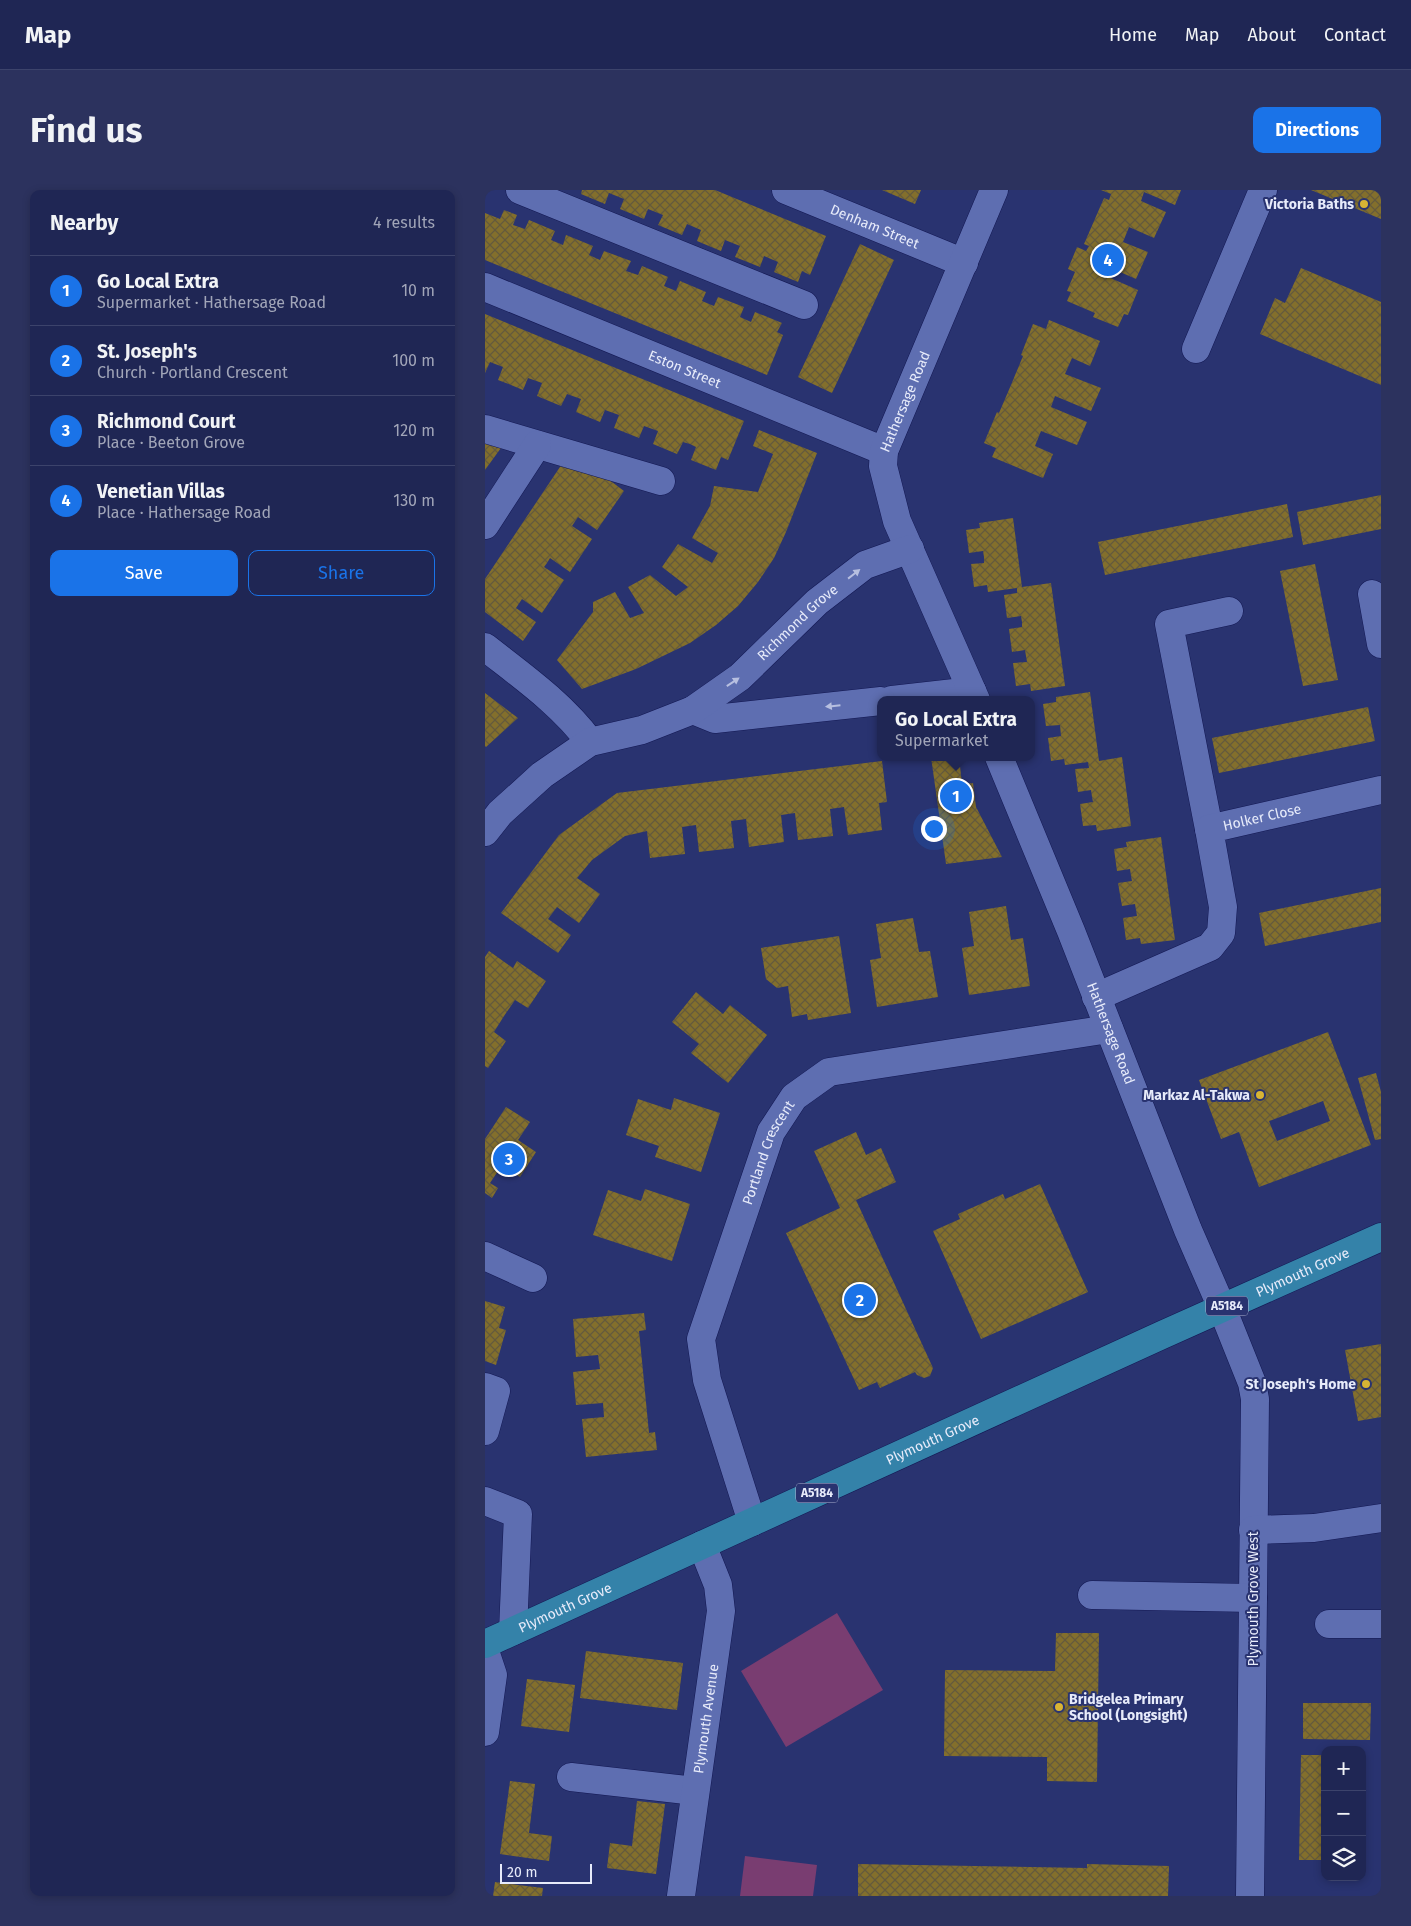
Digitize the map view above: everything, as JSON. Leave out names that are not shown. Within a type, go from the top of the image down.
[{"type":"main road","name":"Plymouth Grove","points":[[485,1644],[1381,1237]]},
{"type":"street","points":[[521,190],[804,305]]},
{"type":"street","name":"Denham Street","points":[[786,190],[964,263]]},
{"type":"street","name":"Hathersage Road","points":[[974,695],[897,521],[883,466],[884,451],[994,190]]},
{"type":"street","points":[[1196,349],[1263,190]]},
{"type":"street","name":"Eston Street","points":[[485,287],[884,451]]},
{"type":"street","points":[[485,429],[661,481]]},
{"type":"street","points":[[485,525],[537,445]]},
{"type":"street","name":"Richmond Grove","points":[[485,832],[501,813],[542,775],[590,742],[642,730],[693,710],[740,677],[817,602],[865,565],[910,549]]},
{"type":"street","points":[[1371,594],[1381,644]]},
{"type":"street","points":[[1209,829],[1169,624],[1229,611]]},
{"type":"street","points":[[485,647],[525,678],[576,724],[590,742]]},
{"type":"street","points":[[958,696],[974,695]]},
{"type":"street","points":[[693,710],[715,720],[877,701]]},
{"type":"street","name":"Hathersage Road","points":[[1001,761],[1188,1230],[1222,1308]]},
{"type":"street","name":"Holker Close","points":[[1096,997],[1210,947],[1221,933],[1223,907],[1209,829],[1381,790]]},
{"type":"street","name":"Portland Crescent","points":[[752,1522],[707,1380],[701,1339],[771,1132],[794,1098],[829,1072],[1109,1029]]},
{"type":"street","points":[[485,1256],[533,1278]]},
{"type":"street","name":"Plymouth Grove West","points":[[1222,1308],[1252,1383],[1255,1399],[1250,1896]]},
{"type":"street","points":[[485,1387],[496,1391],[485,1431]]},
{"type":"street","points":[[485,1501],[518,1514],[513,1631]]},
{"type":"street","points":[[1253,1530],[1314,1528],[1381,1518]]},
{"type":"street","name":"Plymouth Avenue","points":[[681,1896],[721,1611],[718,1585],[702,1545]]},
{"type":"street","points":[[1092,1595],[1253,1598]]},
{"type":"street","points":[[1329,1624],[1381,1624]]},
{"type":"street","points":[[485,1651],[493,1675],[485,1732]]},
{"type":"street","points":[[571,1777],[695,1791]]},
{"type":"shaded area","points":[[837,1613],[883,1690],[786,1747],[741,1671]]},
{"type":"shaded area","points":[[745,1856],[817,1865],[813,1896],[740,1896]]},
{"type":"building","points":[[582,190],[715,190],[826,236],[810,275],[802,271],[798,282],[774,272],[778,262],[764,256],[760,267],[735,257],[740,246],[725,240],[721,251],[697,241],[701,230],[687,224],[682,235],[658,225],[663,215],[648,209],[644,219],[620,209],[624,199],[609,193],[605,204],[581,194]]},
{"type":"building","points":[[882,190],[921,190],[915,204]]},
{"type":"building","points":[[1101,190],[1181,190],[1175,205],[1144,192],[1141,201],[1166,212],[1154,238],[1129,227],[1123,242],[1148,252],[1136,279],[1111,268],[1108,277],[1138,290],[1128,315],[1124,314],[1118,327],[1093,317],[1095,313],[1067,301],[1071,292],[1067,291],[1075,272],[1068,269],[1077,247],[1086,251],[1089,246],[1084,244],[1104,198],[1109,200],[1111,194]]},
{"type":"building","name":"Victoria Baths","points":[[1311,190],[1381,190],[1381,219]]},
{"type":"building","points":[[504,210],[517,215],[513,225],[525,229],[529,220],[555,231],[551,240],[563,245],[566,235],[593,246],[589,255],[600,260],[604,251],[631,261],[626,271],[638,275],[642,266],[668,277],[664,286],[676,291],[680,281],[706,292],[702,301],[714,306],[718,297],[744,307],[740,317],[751,322],[755,312],[782,323],[777,332],[783,335],[767,375],[485,260],[485,213],[500,219]]},
{"type":"building","points":[[860,244],[894,260],[832,393],[798,377]]},
{"type":"building","points":[[1301,268],[1381,302],[1381,385],[1260,334],[1275,298],[1285,303]]},
{"type":"building","points":[[485,314],[744,421],[728,460],[721,457],[716,470],[691,460],[696,447],[690,444],[683,442],[677,454],[653,444],[658,431],[644,426],[639,438],[614,428],[619,415],[605,410],[600,422],[576,412],[581,399],[567,394],[561,406],[537,396],[542,383],[528,378],[523,390],[498,380],[503,367],[490,362],[485,373]]},
{"type":"building","points":[[1049,320],[1100,341],[1090,366],[1072,358],[1065,374],[1101,388],[1091,411],[1055,396],[1051,407],[1087,422],[1077,445],[1041,431],[1035,446],[1053,454],[1043,478],[992,457],[996,448],[984,443],[1023,356],[1021,355],[1033,324],[1046,329]]},
{"type":"building","points":[[759,430],[817,453],[786,532],[774,558],[758,582],[738,606],[716,625],[690,643],[636,669],[582,689],[557,660],[593,612],[593,602],[615,592],[630,618],[644,613],[628,587],[650,575],[676,596],[688,587],[662,567],[678,544],[712,563],[718,553],[692,538],[710,506],[714,486],[758,492],[773,454],[753,446]]},
{"type":"building","points":[[485,434],[506,441],[485,470]]},
{"type":"building","points":[[566,458],[608,479],[624,491],[597,530],[578,517],[572,526],[592,539],[570,572],[550,558],[544,567],[564,580],[542,613],[522,599],[516,608],[536,622],[523,641],[485,612],[485,579]]},
{"type":"building","points":[[1381,495],[1381,529],[1303,545],[1297,512]]},
{"type":"building","points":[[1287,504],[1293,537],[1105,575],[1098,542]]},
{"type":"building","points":[[1013,518],[1022,587],[1051,583],[1065,686],[1031,691],[1030,684],[1016,686],[1013,663],[1027,662],[1025,650],[1012,652],[1009,629],[1022,627],[1022,622],[1021,616],[1007,618],[1004,595],[1017,593],[1017,588],[988,592],[987,585],[974,587],[971,564],[984,563],[984,557],[983,551],[969,553],[966,530],[980,528],[979,523]]},
{"type":"building","points":[[1315,564],[1338,680],[1303,686],[1280,571]]},
{"type":"building","points":[[1090,692],[1099,761],[1122,757],[1131,826],[1097,831],[1096,825],[1083,826],[1080,804],[1093,802],[1091,790],[1078,792],[1075,769],[1089,768],[1088,762],[1065,765],[1064,759],[1051,761],[1048,738],[1061,736],[1060,725],[1046,726],[1043,704],[1056,702],[1056,697]]},
{"type":"building","points":[[485,693],[518,718],[486,747],[485,746]]},
{"type":"building","points":[[1368,707],[1375,741],[1219,773],[1212,738]]},
{"type":"building","points":[[882,761],[887,802],[879,803],[882,830],[848,835],[844,807],[830,809],[833,836],[798,840],[795,813],[781,815],[784,842],[749,847],[746,819],[731,821],[734,848],[699,852],[696,825],[682,827],[685,854],[650,858],[647,831],[625,836],[592,860],[577,878],[600,894],[579,923],[557,907],[548,919],[571,935],[558,953],[501,913],[559,835],[617,793]]},
{"type":"building","points":[[932,761],[959,761],[962,784],[973,783],[976,807],[1002,857],[946,864]]},
{"type":"building","points":[[1161,837],[1175,940],[1141,944],[1140,938],[1126,940],[1123,918],[1137,916],[1135,904],[1122,906],[1118,883],[1132,881],[1130,869],[1117,871],[1114,849],[1127,847],[1126,842]]},
{"type":"building","points":[[1381,888],[1381,922],[1265,946],[1259,913]]},
{"type":"building","points":[[1006,906],[1011,940],[1023,938],[1030,986],[969,995],[962,948],[974,946],[969,912]]},
{"type":"building","points":[[913,918],[919,952],[930,951],[938,997],[877,1007],[870,960],[881,958],[876,924]]},
{"type":"building","points":[[839,936],[851,1013],[808,1020],[807,1014],[792,1017],[788,986],[777,988],[766,979],[761,948]]},
{"type":"building","points":[[489,951],[513,968],[517,961],[546,981],[528,1008],[515,1000],[504,1016],[494,1032],[506,1041],[488,1068],[485,1066],[485,957]]},
{"type":"building","points":[[696,992],[723,1014],[730,1005],[767,1035],[728,1083],[691,1053],[699,1044],[672,1022]]},
{"type":"building","points":[[1328,1032],[1371,1145],[1259,1187],[1239,1132],[1221,1139],[1199,1080]],"holes":[[[1323,1101],[1330,1121],[1277,1141],[1269,1121]]]},
{"type":"building","points":[[1376,1073],[1381,1092],[1381,1139],[1375,1140],[1358,1078]]},
{"type":"building","points":[[674,1098],[720,1113],[701,1172],[655,1157],[659,1146],[626,1135],[638,1099],[671,1110]]},
{"type":"building","points":[[506,1107],[530,1122],[518,1140],[536,1152],[520,1177],[502,1165],[490,1183],[498,1188],[492,1198],[485,1193],[485,1139]]},
{"type":"building","points":[[856,1132],[866,1155],[881,1148],[896,1182],[856,1200],[933,1368],[930,1376],[924,1378],[915,1372],[880,1388],[877,1382],[859,1390],[786,1233],[840,1208],[814,1151]]},
{"type":"building","points":[[1040,1184],[1088,1292],[981,1339],[933,1231],[960,1219],[958,1214],[1003,1194],[1005,1199]]},
{"type":"building","points":[[645,1189],[690,1204],[672,1261],[593,1235],[608,1190],[641,1201]]},
{"type":"building","points":[[485,1301],[505,1307],[499,1328],[506,1330],[496,1365],[485,1361]]},
{"type":"building","points":[[644,1313],[646,1330],[639,1331],[649,1433],[655,1432],[657,1450],[586,1457],[582,1419],[604,1417],[603,1403],[576,1405],[573,1372],[600,1369],[598,1355],[576,1357],[573,1319]]},
{"type":"building","name":"St Joseph's Home","points":[[1381,1344],[1381,1417],[1358,1421],[1345,1350]]},
{"type":"building","points":[[1056,1633],[1099,1633],[1097,1782],[1047,1781],[1047,1757],[944,1756],[945,1670],[1055,1671]]},
{"type":"building","points":[[586,1651],[683,1663],[677,1710],[580,1698]]},
{"type":"building","points":[[527,1679],[575,1685],[569,1732],[521,1726]]},
{"type":"building","points":[[1303,1703],[1371,1703],[1370,1740],[1303,1739]]},
{"type":"building","points":[[1301,1755],[1321,1755],[1321,1860],[1299,1860]]},
{"type":"building","points":[[510,1781],[535,1784],[529,1833],[552,1836],[549,1861],[500,1854]]},
{"type":"building","points":[[637,1801],[665,1804],[656,1874],[607,1868],[610,1843],[632,1846]]},
{"type":"building","points":[[858,1864],[1087,1868],[1087,1864],[1169,1866],[1168,1896],[858,1896]]},
{"type":"building","points":[[495,1882],[543,1888],[542,1896],[493,1896]]},
{"type":"place","name":"Victoria Baths","points":[[1364,204]]},
{"type":"place","name":"Venetian Villas","points":[[1108,260]]},
{"type":"place","name":"Go Local Extra","points":[[956,796]]},
{"type":"place","name":"Markaz Al-Takwa","points":[[1260,1095]]},
{"type":"place","name":"Richmond Court","points":[[509,1159]]},
{"type":"place","name":"St. Joseph's","points":[[860,1300]]},
{"type":"place","name":"St Joseph's Home","points":[[1366,1384]]},
{"type":"place","name":"Bridgelea Primary School (Longsight)","points":[[1059,1707]]}]
